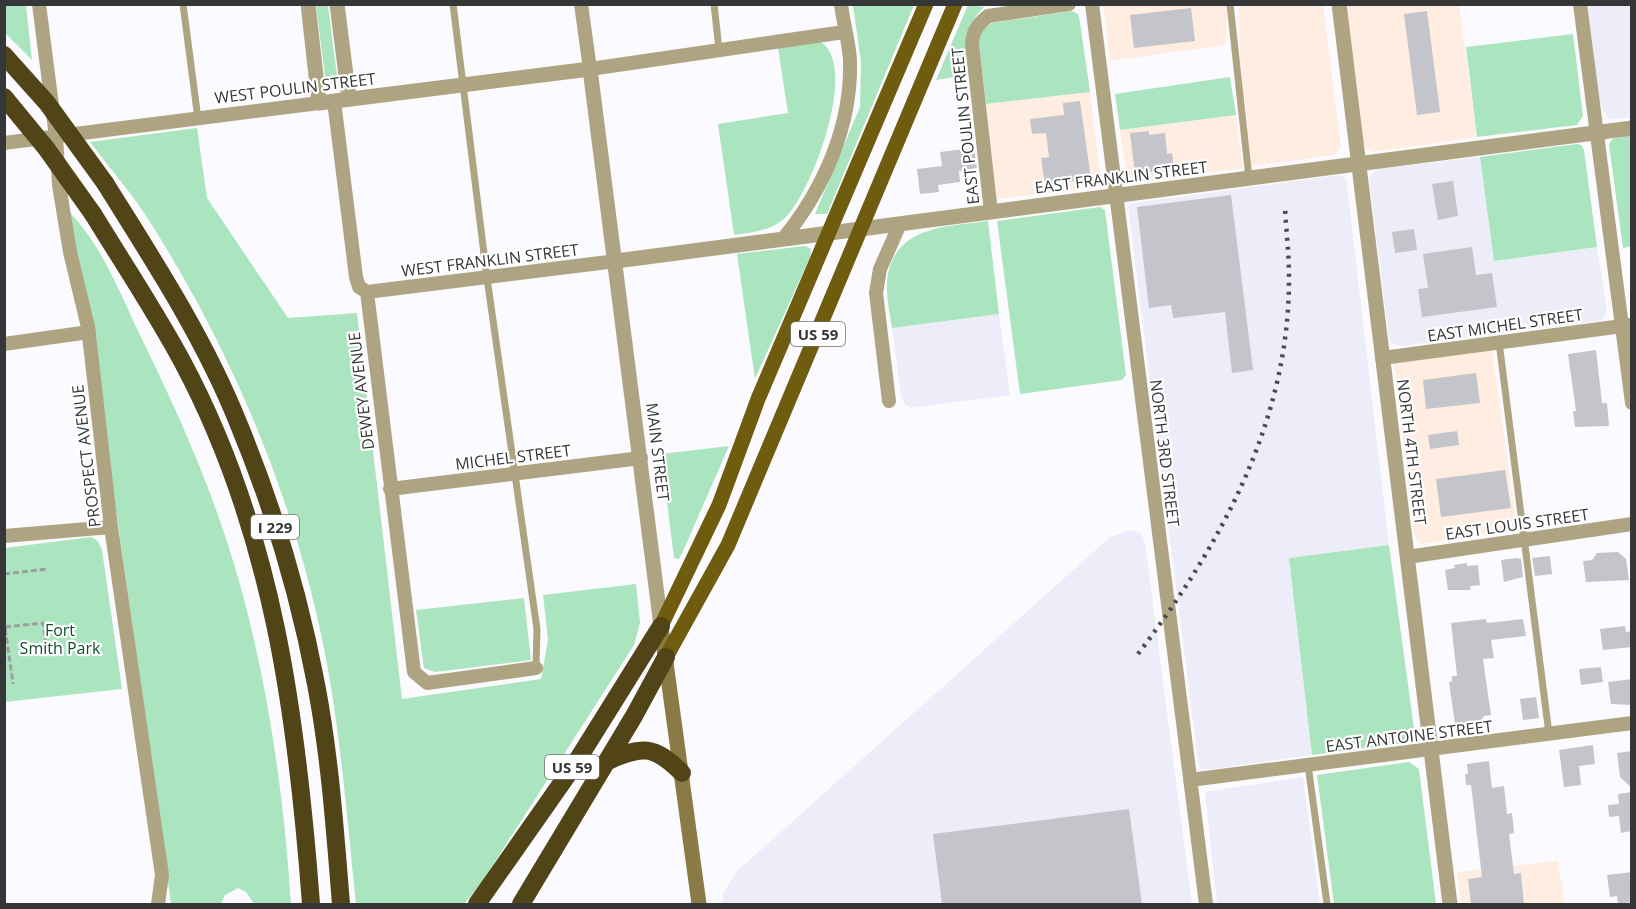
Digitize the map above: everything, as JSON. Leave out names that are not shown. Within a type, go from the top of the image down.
[{"type":"highway","name":"I 229","points":[[4,55],[47,103],[105,183],[203,346],[237,418],[263,488],[294,589],[316,684],[331,791],[341,904]]},
{"type":"highway","name":"I 229","points":[[4,97],[46,148],[93,214],[183,362],[241,499],[271,596],[289,688],[303,798],[311,904]]},
{"type":"highway","name":"US 59","points":[[477,904],[573,767],[661,626]]},
{"type":"highway","name":"US 59","points":[[520,904],[666,657]]},
{"type":"highway","points":[[606,762],[627,752],[647,751],[663,754],[682,773]]},
{"type":"main road","name":"US 59","points":[[661,626],[719,505],[758,399],[926,4]]},
{"type":"main road","name":"US 59","points":[[666,657],[728,545],[955,4]]},
{"type":"main road","name":"MAIN STREET","points":[[661,626],[699,904]]},
{"type":"street","name":"PROSPECT AVENUE","points":[[39,4],[56,137],[59,185],[68,241],[89,332],[111,527],[162,875],[158,904]]},
{"type":"street","name":"DEWEY AVENUE","points":[[308,4],[334,101],[356,277],[359,287],[367,292],[414,672],[420,680],[427,683],[536,668]]},
{"type":"street","name":"DEWEY AVENUE","points":[[334,101],[337,4]]},
{"type":"street","name":"MAIN STREET","points":[[581,4],[616,261],[661,626]]},
{"type":"street","points":[[783,239],[800,218],[820,183],[846,116],[850,56],[844,32],[841,4]]},
{"type":"street","name":"EAST POULIN STREET","points":[[991,212],[972,44],[973,32],[977,24],[988,16],[1069,4]]},
{"type":"street","name":"NORTH 3RD STREET","points":[[1092,4],[1206,904]]},
{"type":"street","name":"NORTH 4TH STREET","points":[[1339,4],[1450,904]]},
{"type":"street","points":[[1580,4],[1596,132],[1627,325],[1632,403]]},
{"type":"street","points":[[590,69],[844,32]]},
{"type":"street","name":"WEST POULIN STREET","points":[[4,143],[590,69]]},
{"type":"street","name":"EAST FRANKLIN STREET","points":[[616,261],[1632,128]]},
{"type":"street","points":[[889,401],[876,293],[880,269],[900,224]]},
{"type":"street","name":"WEST FRANKLIN STREET","points":[[367,292],[616,261]]},
{"type":"street","name":"EAST MICHEL STREET","points":[[1382,358],[1627,325]]},
{"type":"street","points":[[4,344],[89,332]]},
{"type":"street","name":"MICHEL STREET","points":[[390,489],[641,458]]},
{"type":"street","name":"EAST LOUIS STREET","points":[[1407,557],[1632,524]]},
{"type":"street","points":[[4,536],[111,527]]},
{"type":"street","name":"EAST ANTOINE STREET","points":[[1190,780],[1632,723]]},
{"type":"lane","points":[[183,4],[198,119]]},
{"type":"lane","points":[[453,4],[487,278],[537,629],[536,668]]},
{"type":"lane","points":[[714,4],[719,50]]},
{"type":"lane","points":[[1230,4],[1249,178]]},
{"type":"lane","points":[[1499,342],[1549,734]]},
{"type":"lane","points":[[1308,765],[1327,904]]},
{"type":"path","points":[[4,574],[46,569]]},
{"type":"path","points":[[4,620],[13,684]]},
{"type":"path","points":[[5,627],[43,623],[47,651]]},
{"type":"shaded area","points":[[1103,5],[1228,5],[1225,45],[1110,61]]},
{"type":"shaded area","points":[[1239,5],[1323,5],[1341,146],[1335,155],[1252,166],[1240,58]]},
{"type":"shaded area","points":[[1346,5],[1459,5],[1477,137],[1373,152],[1366,149],[1362,140]]},
{"type":"shaded area","points":[[1586,5],[1631,5],[1631,118],[1608,119],[1598,98]]},
{"type":"shaded area","points":[[1090,92],[1101,179],[1098,185],[1095,188],[997,199],[986,104]]},
{"type":"shaded area","points":[[1236,115],[1243,168],[1133,183],[1127,180],[1120,130]]},
{"type":"shaded area","points":[[1480,157],[1494,261],[1597,247],[1607,310],[1605,316],[1600,321],[1400,346],[1393,344],[1389,339],[1369,177],[1378,169]]},
{"type":"shaded area","points":[[1340,175],[1345,178],[1347,185],[1389,545],[1289,558],[1312,755],[1205,770],[1200,768],[1198,761],[1128,206],[1134,203]]},
{"type":"shaded area","points":[[999,314],[1010,395],[911,408],[904,403],[892,328]]},
{"type":"shaded area","points":[[1492,349],[1517,530],[1422,544],[1414,534],[1394,366],[1398,361]]},
{"type":"shaded area","points":[[1132,530],[1141,533],[1145,543],[1192,904],[722,904],[724,892],[735,873],[1110,537]]},
{"type":"shaded area","points":[[1303,777],[1320,904],[1217,904],[1205,792]]},
{"type":"shaded area","points":[[1558,861],[1565,904],[1461,904],[1457,872]]},
{"type":"green space","points":[[4,5],[26,5],[32,60],[5,33]]},
{"type":"green space","points":[[316,5],[328,5],[337,76],[332,81],[327,81],[325,77]]},
{"type":"green space","points":[[853,5],[914,5],[827,214],[815,214],[860,107],[861,62]]},
{"type":"green space","points":[[968,5],[984,7],[972,23],[967,38],[968,75],[936,80]]},
{"type":"green space","points":[[1072,11],[1078,14],[1080,22],[1090,92],[986,104],[979,43],[982,30],[992,23]]},
{"type":"green space","points":[[1573,34],[1583,116],[1577,125],[1477,137],[1466,47]]},
{"type":"green space","points":[[821,42],[831,56],[835,76],[833,102],[828,129],[808,182],[797,203],[780,222],[762,230],[734,235],[718,124],[788,113],[778,48]]},
{"type":"green space","points":[[1230,77],[1236,115],[1120,130],[1115,94]]},
{"type":"green space","points":[[197,128],[207,198],[288,318],[357,313],[402,699],[541,679],[548,640],[543,595],[636,584],[640,623],[634,645],[480,885],[464,904],[356,904],[341,761],[329,675],[317,615],[283,497],[262,440],[237,383],[182,274],[143,212],[90,142]]},
{"type":"green space","points":[[1631,134],[1631,246],[1623,248],[1609,145],[1612,139]]},
{"type":"green space","points":[[1581,145],[1584,150],[1597,247],[1494,261],[1480,157]]},
{"type":"green space","points":[[1100,207],[1105,210],[1126,375],[1122,380],[1020,394],[997,221]]},
{"type":"green space","points":[[66,209],[89,236],[108,267],[202,473],[235,566],[248,613],[268,710],[282,808],[291,904],[254,904],[246,892],[238,888],[225,895],[221,904],[171,904],[87,301]]},
{"type":"green space","points":[[988,221],[999,314],[892,328],[887,282],[891,264],[899,250],[910,240],[938,228]]},
{"type":"green space","points":[[805,246],[811,249],[810,257],[755,379],[737,254]]},
{"type":"green space","points":[[729,446],[684,549],[679,559],[674,558],[661,454]]},
{"type":"green space","name":"Fort Smith Park","points":[[91,537],[98,541],[102,550],[122,689],[5,702],[5,548]]},
{"type":"green space","points":[[1389,545],[1415,736],[1412,742],[1312,755],[1289,558]]},
{"type":"green space","points":[[524,598],[531,660],[435,672],[424,668],[416,610]]},
{"type":"green space","points":[[1409,762],[1419,769],[1436,904],[1334,904],[1317,775]]},
{"type":"building","points":[[1191,8],[1195,41],[1134,48],[1130,15]]},
{"type":"building","points":[[1427,11],[1440,112],[1417,115],[1404,14]]},
{"type":"building","points":[[1080,101],[1091,179],[1045,185],[1041,158],[1049,157],[1046,133],[1032,134],[1030,119],[1064,115],[1063,103]]},
{"type":"building","points":[[1149,131],[1149,135],[1165,133],[1167,154],[1172,153],[1174,169],[1135,174],[1130,133]]},
{"type":"building","points":[[974,148],[977,168],[959,171],[960,182],[938,185],[939,192],[920,194],[917,169],[942,166],[940,152]]},
{"type":"building","points":[[1453,181],[1458,216],[1438,220],[1432,184]]},
{"type":"building","points":[[1231,195],[1253,370],[1232,373],[1225,312],[1173,318],[1171,305],[1149,308],[1137,207]]},
{"type":"building","points":[[1414,229],[1417,250],[1395,253],[1392,232]]},
{"type":"building","points":[[1472,247],[1476,275],[1492,273],[1497,307],[1422,317],[1418,289],[1428,288],[1423,254]]},
{"type":"building","points":[[1596,350],[1602,403],[1607,403],[1609,426],[1575,427],[1573,411],[1576,411],[1568,354]]},
{"type":"building","points":[[1476,373],[1480,403],[1426,409],[1423,380]]},
{"type":"building","points":[[1457,431],[1459,445],[1430,449],[1428,435]]},
{"type":"building","points":[[1505,470],[1511,508],[1441,517],[1436,479]]},
{"type":"building","points":[[1618,552],[1626,559],[1629,580],[1586,582],[1583,561],[1592,560],[1597,553]]},
{"type":"building","points":[[1550,556],[1552,574],[1535,576],[1532,558]]},
{"type":"building","points":[[1521,559],[1523,577],[1504,582],[1501,560]]},
{"type":"building","points":[[1467,563],[1467,566],[1478,565],[1480,585],[1470,586],[1471,590],[1448,590],[1445,570],[1455,568],[1454,565]]},
{"type":"building","points":[[1486,619],[1487,623],[1523,619],[1526,636],[1491,640],[1494,658],[1483,659],[1491,715],[1484,716],[1479,724],[1455,724],[1449,682],[1452,681],[1452,676],[1457,676],[1451,623]]},
{"type":"building","points":[[1625,626],[1626,632],[1632,631],[1632,647],[1603,650],[1600,629]]},
{"type":"building","points":[[1601,667],[1603,682],[1581,685],[1579,669]]},
{"type":"building","points":[[1632,679],[1632,705],[1611,704],[1608,682]]},
{"type":"building","points":[[1536,697],[1539,718],[1523,720],[1520,699]]},
{"type":"building","points":[[1593,745],[1595,764],[1579,766],[1581,785],[1564,787],[1559,750]]},
{"type":"building","points":[[1632,751],[1632,788],[1620,777],[1617,753]]},
{"type":"building","points":[[1489,761],[1492,788],[1504,786],[1507,814],[1512,813],[1514,833],[1509,834],[1514,874],[1521,873],[1524,904],[1471,904],[1468,879],[1482,877],[1471,785],[1466,785],[1465,774],[1468,774],[1467,764]]},
{"type":"building","points":[[1632,792],[1632,831],[1621,833],[1619,816],[1609,817],[1608,805],[1619,804],[1618,794]]},
{"type":"building","points":[[1129,809],[1142,904],[942,904],[933,834]]},
{"type":"building","points":[[1632,872],[1632,902],[1618,904],[1617,896],[1610,897],[1607,875]]},
{"type":"railway","points":[[1138,654],[1169,612],[1223,523],[1264,429],[1278,380],[1286,329],[1289,259],[1285,207]]}]
